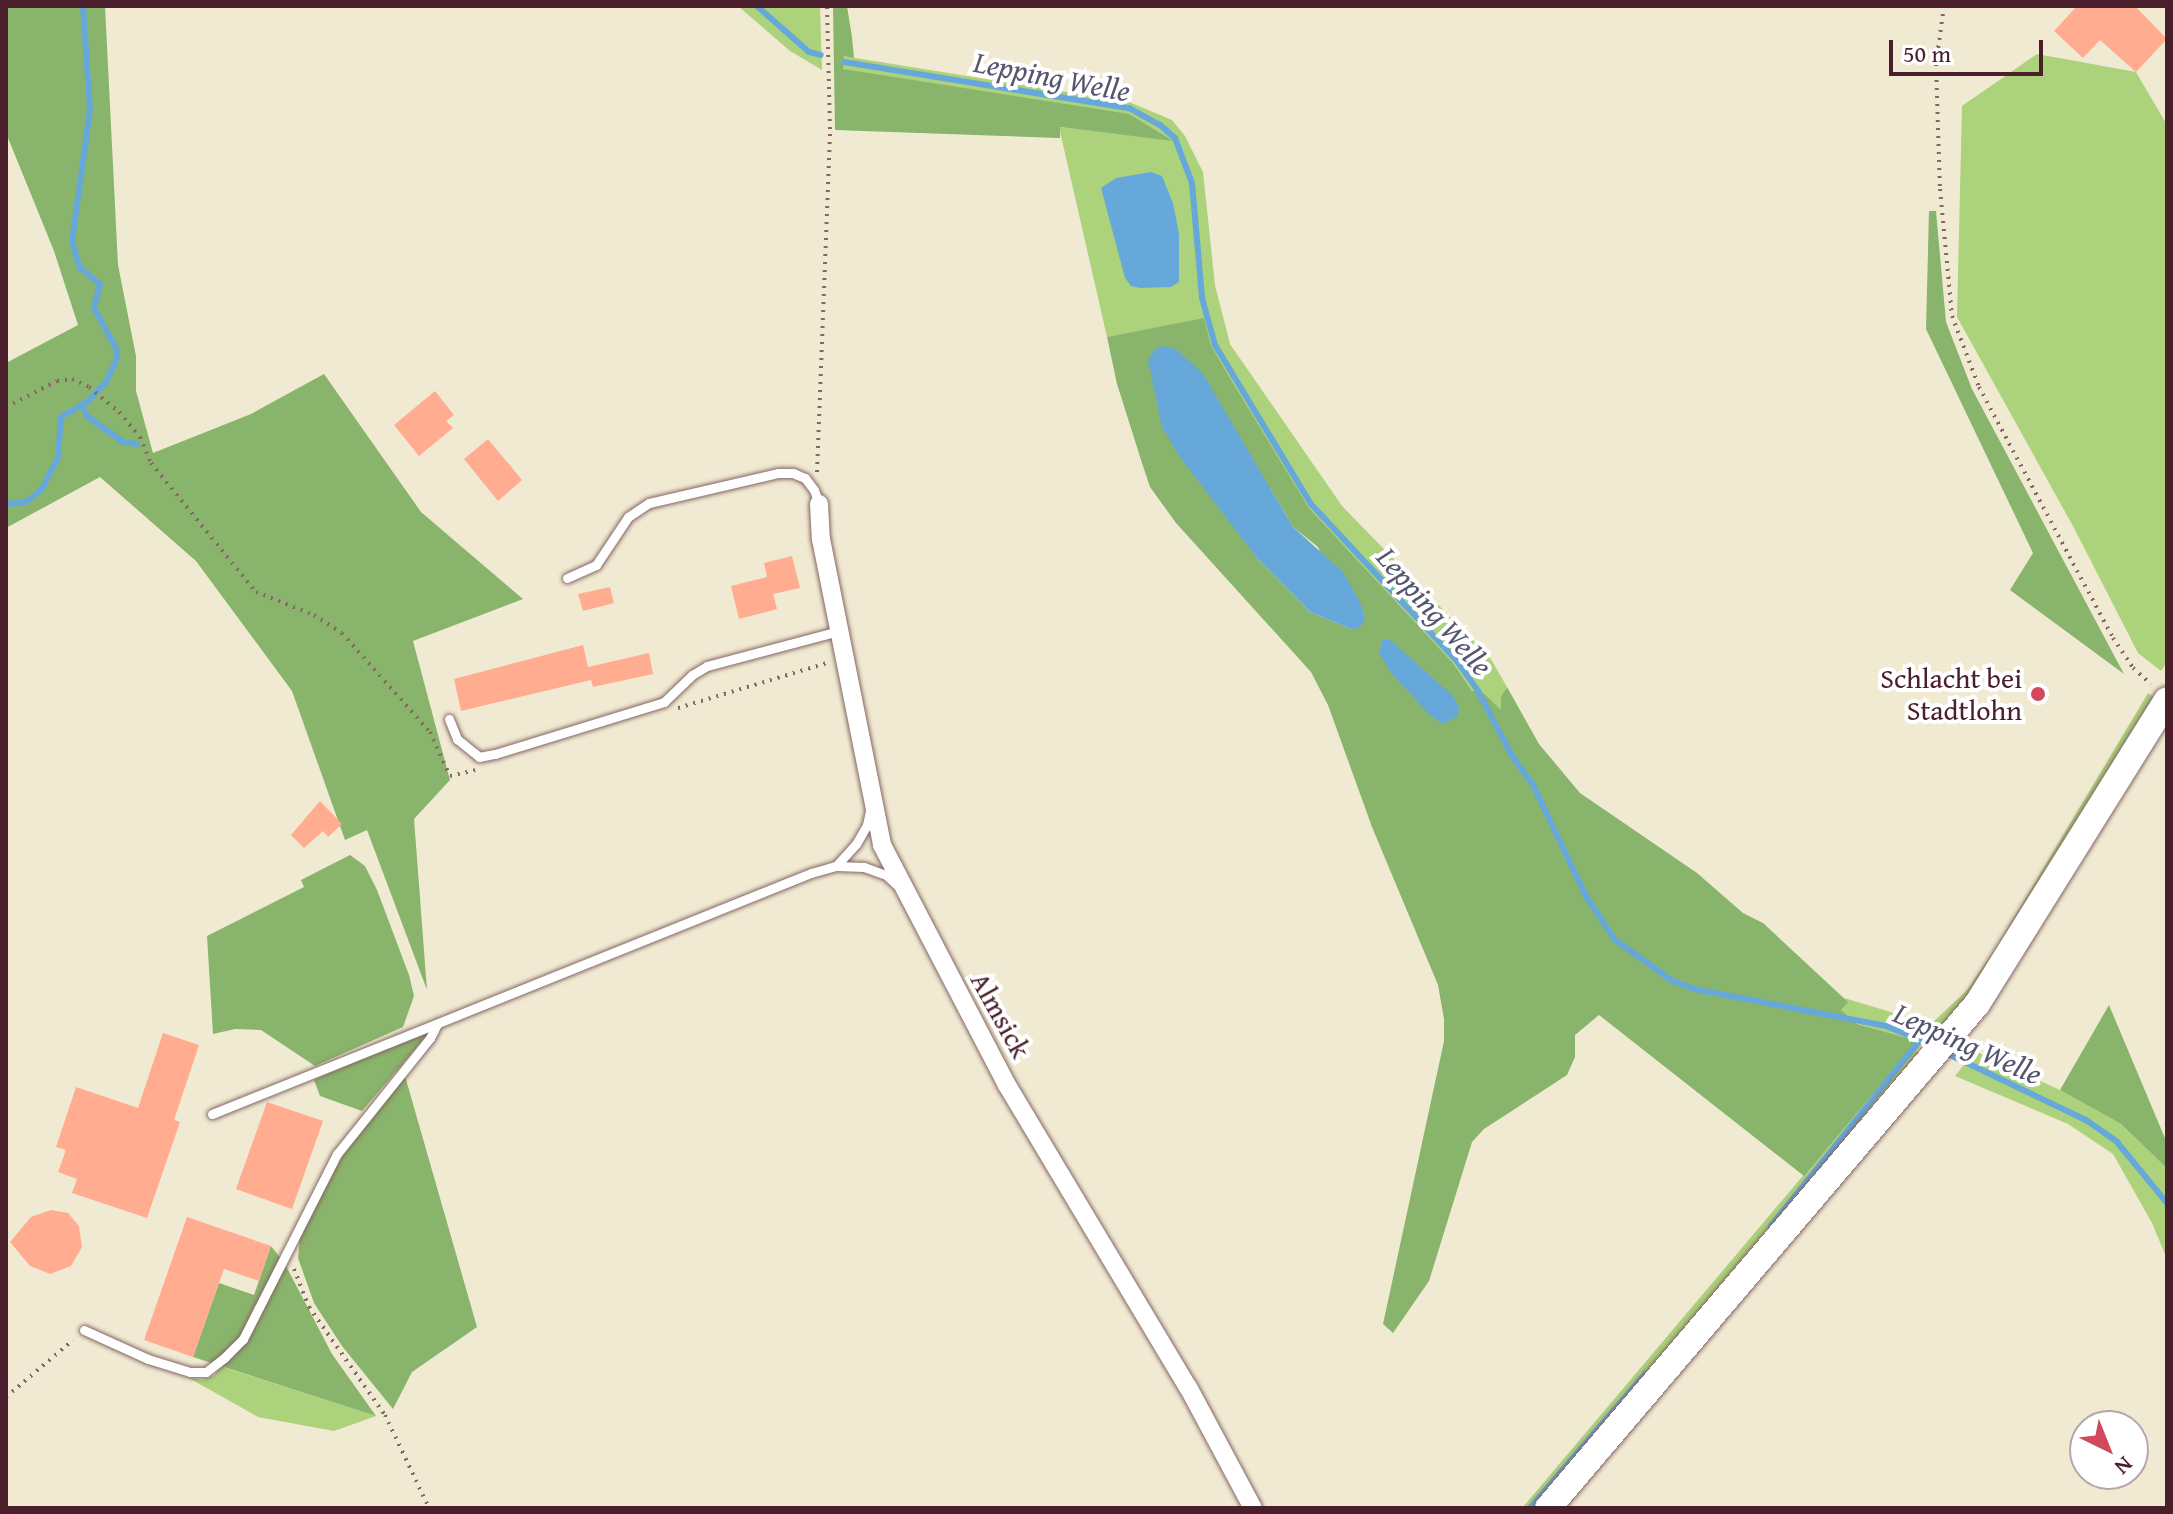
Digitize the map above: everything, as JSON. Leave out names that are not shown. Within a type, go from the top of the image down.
[{"type":"street","name":"Almsick","points":[[816,497],[821,539],[871,804],[882,845],[1007,1085],[1188,1387],[1253,1508]]},
{"type":"street","points":[[1548,1508],[1955,1033],[2015,947],[2162,694]]},
{"type":"lane","points":[[567,578],[596,565],[628,517],[649,503],[778,473],[793,473],[805,478],[816,497]]},
{"type":"lane","points":[[449,719],[457,739],[479,757],[495,754],[643,711],[664,702],[692,675],[707,666],[839,631]]},
{"type":"lane","points":[[836,866],[867,825],[871,804]]},
{"type":"lane","points":[[212,1114],[836,866],[864,867],[886,875],[903,889]]},
{"type":"lane","points":[[84,1330],[148,1359],[190,1372],[206,1372],[243,1339],[295,1231],[337,1154],[430,1038],[437,1024]]},
{"type":"path","points":[[816,497],[830,144],[827,6]]},
{"type":"path","points":[[1944,6],[1936,64],[1940,189],[1952,316],[1979,387],[2113,638],[2133,668],[2162,694]]},
{"type":"path","points":[[6,407],[57,381],[72,379],[89,387],[119,412],[140,437],[151,463],[256,592],[314,615],[342,633],[430,732],[450,776],[486,766]]},
{"type":"path","points":[[664,712],[844,657]]},
{"type":"path","points":[[295,1231],[292,1262],[309,1307],[385,1415],[429,1508]]},
{"type":"path","points":[[6,1397],[84,1330]]},
{"type":"green space","points":[[6,6],[105,6],[118,265],[136,356],[136,391],[153,453],[251,414],[324,374],[421,512],[523,599],[413,641],[450,780],[414,819],[427,990],[367,830],[345,840],[292,691],[196,561],[100,477],[6,528],[6,363],[78,325],[54,251],[6,133]]},
{"type":"green space","points":[[738,6],[820,6],[822,70],[790,51]]},
{"type":"green space","points":[[833,6],[847,6],[852,37],[854,58],[844,56],[843,69],[1129,114],[1173,141],[1060,127],[1060,138],[835,130]]},
{"type":"green space","points":[[2037,54],[2136,72],[2167,125],[2167,662],[2161,671],[2138,653],[2074,528],[1957,317],[1962,106]]},
{"type":"green space","points":[[843,56],[1129,102],[1172,120],[1185,136],[1203,172],[1215,285],[1230,344],[1342,506],[1491,659],[1507,687],[1501,696],[1501,711],[1472,691],[1453,663],[1309,508],[1225,371],[1211,345],[1204,319],[1107,337],[1059,127],[1170,140],[843,69]]},
{"type":"green space","points":[[1929,211],[1936,211],[1946,322],[1972,389],[2124,674],[2010,590],[2033,553],[1926,329]]},
{"type":"green space","points":[[1204,318],[1211,345],[1309,508],[1453,663],[1472,691],[1481,691],[1501,710],[1501,696],[1507,687],[1539,744],[1580,793],[1697,873],[1743,913],[1763,923],[1848,1002],[1841,1010],[1857,1024],[1917,1041],[1804,1176],[1599,1015],[1575,1035],[1575,1057],[1567,1075],[1484,1129],[1472,1142],[1429,1281],[1393,1333],[1383,1324],[1444,1041],[1438,985],[1372,827],[1328,705],[1311,672],[1176,523],[1150,487],[1117,384],[1107,337]],"holes":[[[1270,488],[1293,527],[1318,547],[1353,630],[1310,612],[1257,558],[1223,509]]]},
{"type":"green space","points":[[2148,693],[2158,700],[1945,1035],[1935,1028],[1916,1051],[1926,1059],[1539,1508],[1522,1508],[1916,1042],[1858,1024],[1840,1010],[1847,1002],[1844,998],[1931,1024],[1967,990],[1994,951]]},
{"type":"green space","points":[[350,855],[365,866],[377,890],[409,975],[414,996],[403,1027],[315,1066],[261,1030],[235,1029],[213,1034],[207,936],[304,887],[301,880]]},
{"type":"green space","points":[[2109,1005],[2167,1143],[2167,1168],[2121,1124],[2060,1090]]},
{"type":"green space","points":[[426,1030],[428,1034],[362,1111],[320,1096],[314,1080]]},
{"type":"green space","points":[[1975,1051],[2060,1090],[2121,1124],[2165,1165],[2167,1259],[2152,1223],[2113,1154],[2068,1124],[1955,1076]]},
{"type":"green space","points":[[405,1076],[477,1327],[412,1372],[393,1409],[342,1346],[314,1303],[298,1258],[300,1237],[342,1156]]},
{"type":"green space","points":[[271,1246],[285,1264],[332,1354],[376,1416],[193,1357],[219,1283],[254,1295]]},
{"type":"green space","points":[[220,1366],[376,1416],[334,1431],[258,1417],[187,1377],[202,1380],[215,1375]]},
{"type":"water","points":[[1151,172],[1162,176],[1173,203],[1179,234],[1179,282],[1171,287],[1140,288],[1131,286],[1125,278],[1101,188],[1116,178]]},
{"type":"water","points":[[1162,346],[1176,349],[1203,374],[1293,527],[1343,572],[1361,604],[1365,620],[1362,625],[1353,630],[1310,612],[1257,558],[1180,457],[1162,427],[1148,360],[1155,349]]},
{"type":"water","points":[[1382,640],[1390,640],[1452,695],[1459,707],[1458,716],[1443,724],[1430,715],[1392,674],[1379,653]]},
{"type":"building","points":[[2077,6],[2135,6],[2167,39],[2136,72],[2100,40],[2083,58],[2054,31]]},
{"type":"building","points":[[435,391],[454,415],[446,421],[453,428],[419,456],[394,425]]},
{"type":"building","points":[[488,439],[522,480],[498,501],[464,459]]},
{"type":"building","points":[[792,556],[800,588],[773,594],[777,609],[739,619],[731,586],[767,577],[764,563]]},
{"type":"building","points":[[610,587],[614,603],[583,611],[578,594]]},
{"type":"building","points":[[583,645],[588,667],[649,653],[653,674],[593,687],[591,680],[461,711],[454,679]]},
{"type":"building","points":[[320,801],[342,824],[328,837],[323,831],[304,848],[291,835]]},
{"type":"building","points":[[163,1033],[199,1045],[174,1120],[180,1122],[147,1218],[72,1193],[77,1179],[58,1172],[66,1150],[56,1147],[76,1087],[138,1108]]},
{"type":"building","points":[[267,1102],[323,1121],[292,1209],[236,1189]]},
{"type":"building","points":[[51,1210],[68,1213],[79,1226],[82,1247],[71,1266],[50,1274],[30,1266],[10,1242],[31,1217]]},
{"type":"building","points":[[187,1217],[271,1246],[259,1281],[224,1269],[193,1357],[144,1340]]},
{"type":"waterway","points":[[6,504],[26,502],[42,489],[58,457],[61,417],[87,402],[106,382],[116,361],[117,350],[94,308],[100,284],[80,268],[72,241],[90,110],[83,6]]},
{"type":"waterway","name":"Lepping Welle","points":[[757,6],[809,52],[821,55]]},
{"type":"waterway","name":"Lepping Welle","points":[[844,62],[1129,108],[1160,125],[1175,138],[1192,183],[1202,298],[1215,345],[1311,504],[1457,661],[1478,691],[1512,756],[1533,785],[1586,896],[1614,939],[1671,980],[1694,989],[1886,1026],[1933,1045]]},
{"type":"waterway","points":[[82,404],[87,416],[123,442],[137,444]]},
{"type":"waterway","points":[[1771,1226],[1921,1039]]},
{"type":"waterway","name":"Lepping Welle","points":[[1946,1053],[2086,1120],[2117,1142],[2167,1203]]},
{"type":"waterway","points":[[1530,1508],[1645,1374]]},
{"type":"place","name":"Schlacht bei Stadtlohn","points":[[2038,694]]}]
